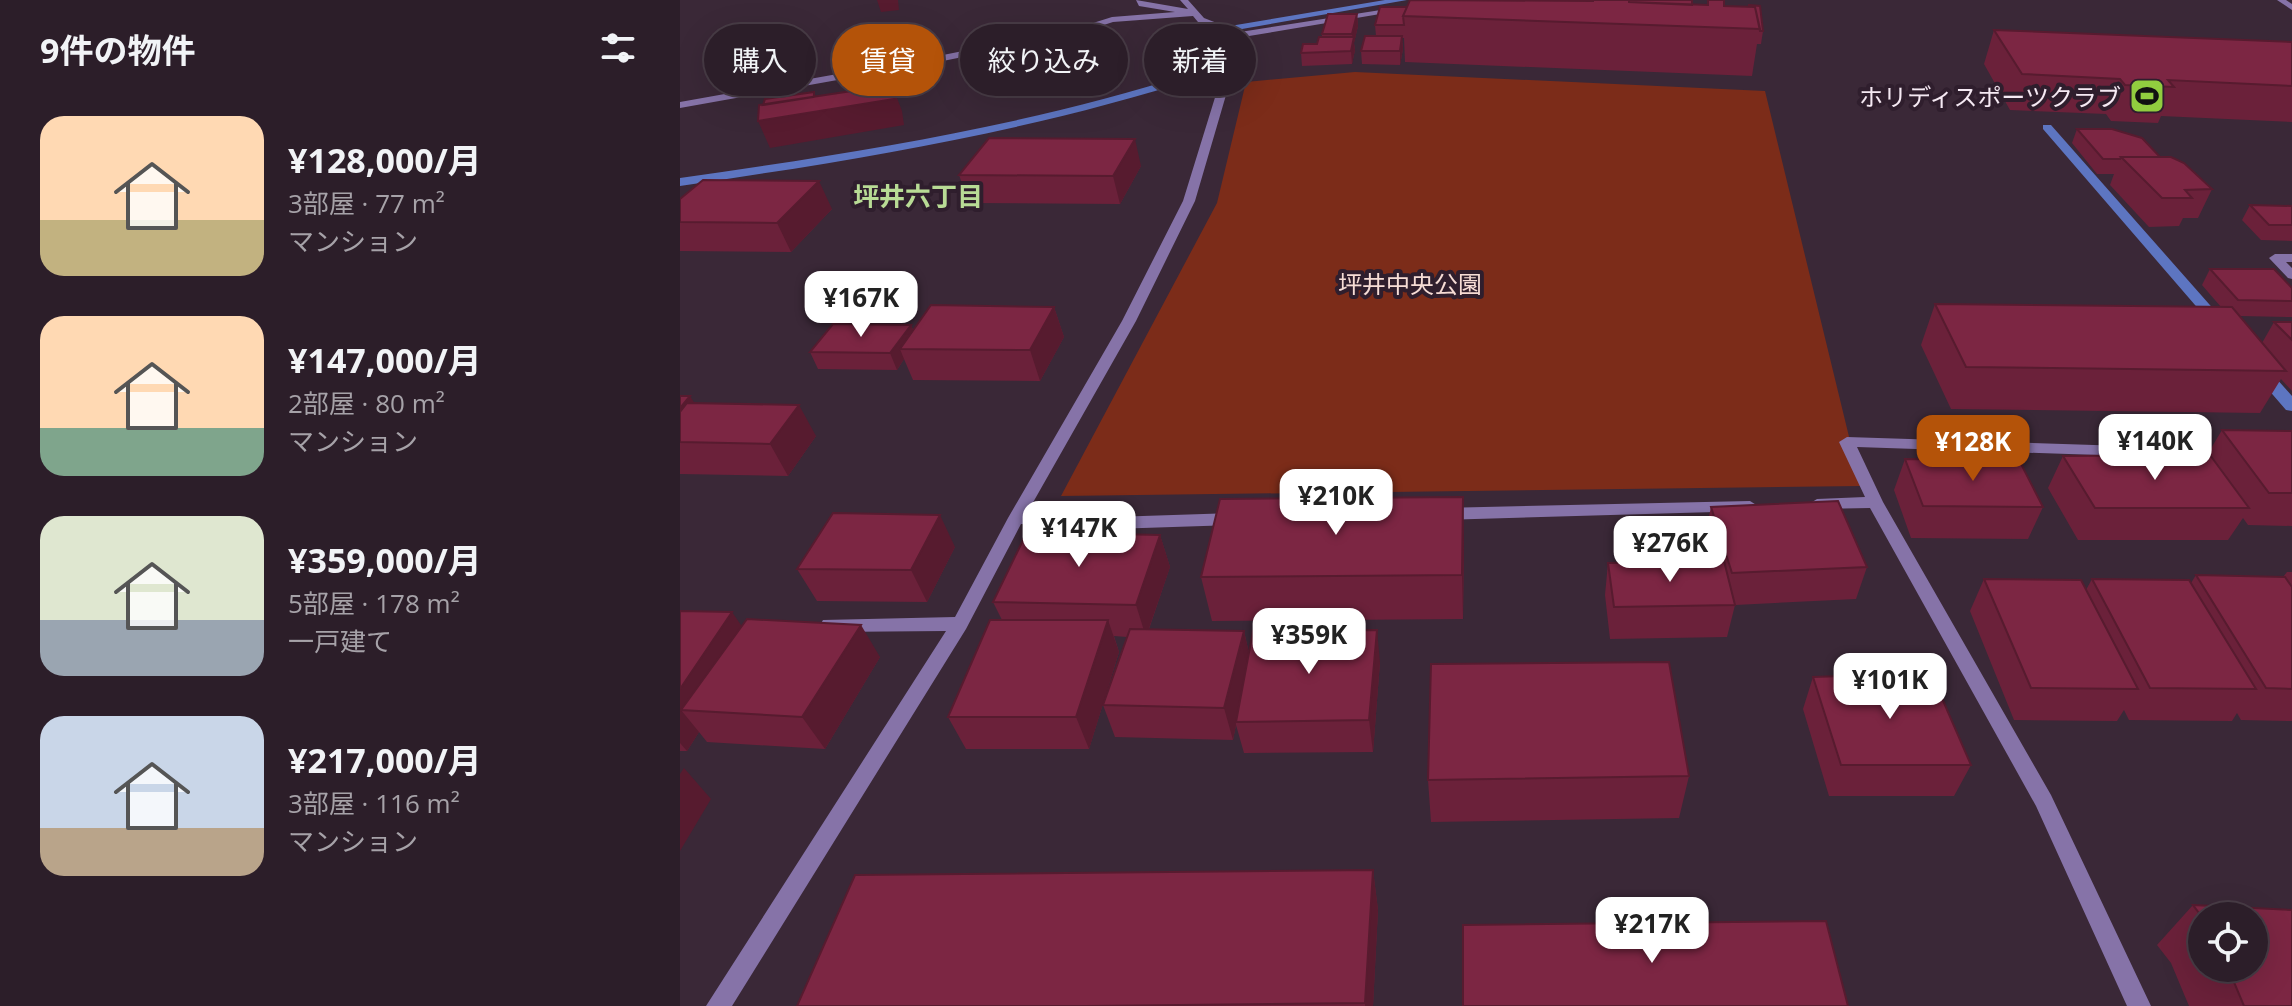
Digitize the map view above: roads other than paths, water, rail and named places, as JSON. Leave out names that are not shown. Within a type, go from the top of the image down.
[{"type":"street","points":[[1140,0],[1142,4],[1197,16],[1215,24]]},
{"type":"street","points":[[1184,0],[1197,16]]},
{"type":"street","points":[[2281,0],[2292,8]]},
{"type":"street","points":[[1256,32],[1409,9]]},
{"type":"street","points":[[680,105],[938,59],[1076,31],[1112,20],[1197,16]]},
{"type":"street","points":[[718,1006],[960,624],[1016,518],[1129,321],[1189,201],[1221,96]]},
{"type":"street","points":[[2292,258],[2275,258],[2292,275]]},
{"type":"street","points":[[2139,1006],[2044,801],[1875,502],[1847,442],[2156,452]]},
{"type":"street","points":[[1795,504],[1875,502]]},
{"type":"street","points":[[1430,514],[1763,505]]},
{"type":"street","points":[[1016,518],[1112,523],[1255,519]]},
{"type":"street","points":[[804,625],[960,624]]},
{"type":"waterway","points":[[680,182],[941,141],[1070,113],[1196,75],[1208,45],[1239,27],[1402,0]]},
{"type":"waterway","points":[[2047,127],[2219,324]]},
{"type":"waterway","points":[[2260,370],[2292,406]]},
{"type":"place","name":"ホリディスポーツクラブ","points":[[2147,96]]},
{"type":"district","name":"坪井六丁目","points":[[918,196]]},
{"type":"park label","name":"坪井中央公園","points":[[1410,283]]}]
